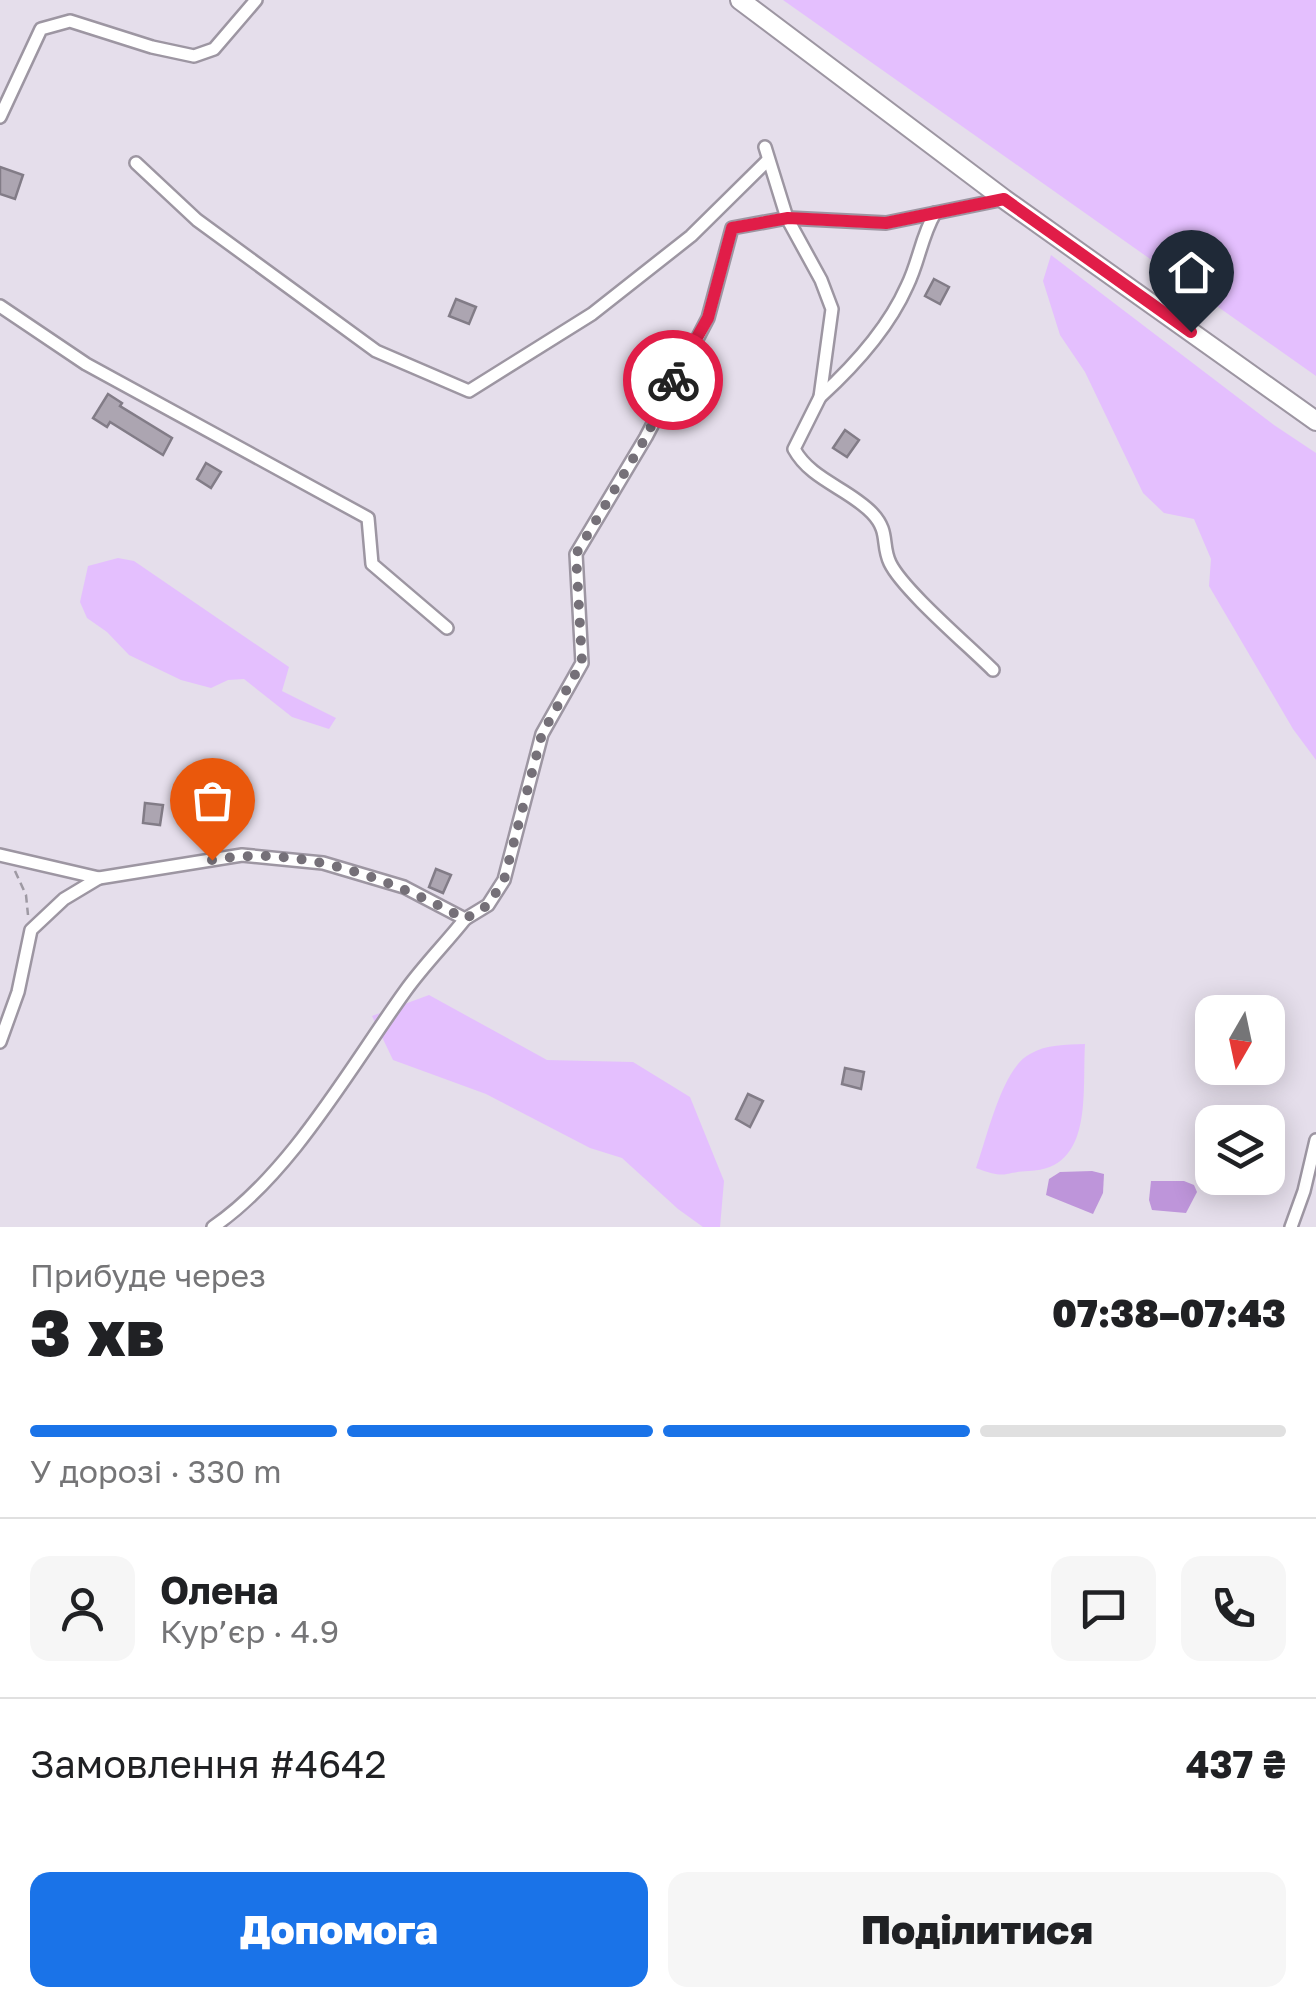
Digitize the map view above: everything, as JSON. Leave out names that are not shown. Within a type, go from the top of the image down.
[{"type":"street","points":[[0,117],[41,29],[70,22],[194,56],[214,49],[256,0]]},
{"type":"street","points":[[740,0],[1004,199],[1316,421]]},
{"type":"street","points":[[136,163],[197,220],[376,351],[469,391],[606,303],[692,236],[766,153],[788,218],[832,309],[820,397],[794,449],[803,464],[868,508],[886,535],[889,562],[921,600],[993,670]]},
{"type":"street","points":[[213,1227],[233,1213],[272,1172],[348,1080],[407,988],[465,919],[488,905],[504,880],[542,734],[582,662],[576,554],[646,437],[708,318],[732,228],[788,218],[886,223],[1004,199]]},
{"type":"street","points":[[820,397],[845,375],[892,314],[936,213]]},
{"type":"street","points":[[0,306],[86,364],[368,518],[372,564],[447,628]]},
{"type":"street","points":[[4,859],[98,878],[242,855],[324,863],[404,887],[465,919]]},
{"type":"street","points":[[0,1042],[18,992],[31,930],[64,899],[98,878]]},
{"type":"street","points":[[1291,1227],[1316,1140]]},
{"type":"path","points":[[4,859],[22,882],[31,930]]},
{"type":"shaded area","points":[[783,0],[1316,0],[1316,376]]},
{"type":"shaded area","points":[[1051,255],[1316,453],[1316,760],[1293,729],[1209,586],[1211,559],[1194,519],[1164,513],[1143,493],[1085,372],[1060,335],[1043,281]]},
{"type":"shaded area","points":[[118,558],[134,561],[289,667],[282,691],[336,718],[329,729],[292,717],[244,679],[228,680],[211,688],[181,680],[129,655],[87,618],[80,602],[88,566]]},
{"type":"shaded area","points":[[429,995],[547,1060],[633,1062],[690,1097],[724,1181],[720,1227],[703,1227],[622,1158],[590,1148],[486,1094],[393,1060],[372,1016]]},
{"type":"shaded area","points":[[1085,1044],[1080,1125],[1065,1157],[1050,1167],[1004,1174],[976,1168],[1004,1088],[1020,1062],[1043,1048]]},
{"type":"shaded area","points":[[1060,1172],[1104,1174],[1103,1193],[1093,1214],[1046,1195],[1049,1179]]},
{"type":"shaded area","points":[[1151,1181],[1184,1181],[1195,1187],[1186,1213],[1152,1210]]},
{"type":"building","points":[[0,167],[23,175],[15,199],[0,194]]},
{"type":"building","points":[[934,279],[949,287],[940,304],[925,296]]},
{"type":"building","points":[[456,299],[476,307],[469,324],[449,316]]},
{"type":"building","points":[[108,394],[122,403],[120,406],[172,438],[163,455],[110,422],[107,427],[93,418]]},
{"type":"building","points":[[845,430],[859,440],[847,457],[833,448]]},
{"type":"building","points":[[206,463],[221,472],[211,488],[197,479]]},
{"type":"building","points":[[221,794],[243,794],[243,809],[221,809]]},
{"type":"building","points":[[145,803],[163,805],[160,825],[143,823]]},
{"type":"building","points":[[436,869],[451,875],[443,893],[429,887]]},
{"type":"building","points":[[845,1068],[864,1072],[861,1089],[842,1084]]},
{"type":"building","points":[[748,1094],[763,1101],[750,1127],[736,1119]]},
{"type":"way so far","points":[[212,860],[242,855],[324,863],[404,887],[465,919],[488,905],[504,880],[542,734],[582,662],[576,554],[646,437],[673,380]]},
{"type":"route","points":[[673,380],[708,318],[732,228],[774,218],[886,223],[1004,199],[1191,332]]}]
